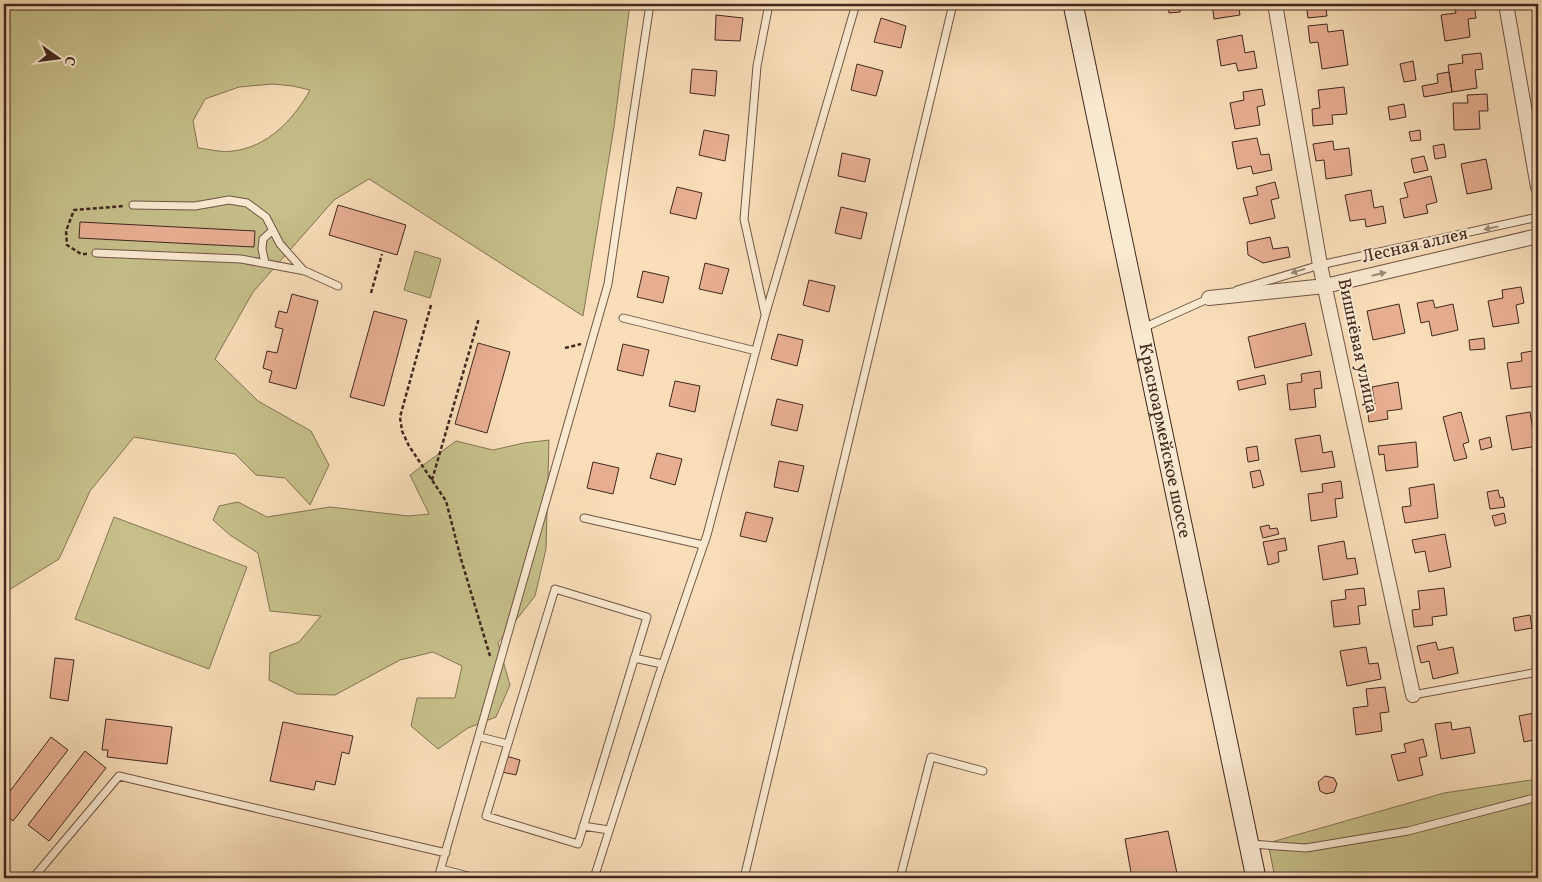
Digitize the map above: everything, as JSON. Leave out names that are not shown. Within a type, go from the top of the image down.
[{"type":"main road","name":"Красноармейское шоссе","points":[[1073,4],[1256,878]]},
{"type":"street","name":"Вишнёвая улица","points":[[1275,4],[1320,265],[1413,695]]},
{"type":"street","points":[[1506,4],[1538,187]]},
{"type":"street","name":"Лесная аллея","points":[[1209,298],[1325,286],[1538,236]]},
{"type":"lane","points":[[438,878],[495,687],[608,284],[650,4]]},
{"type":"lane","points":[[765,316],[744,219],[757,66],[769,4]]},
{"type":"lane","points":[[594,878],[662,664],[703,546],[765,316],[856,4]]},
{"type":"lane","points":[[744,878],[953,4]]},
{"type":"lane","points":[[133,205],[195,206],[229,200],[247,203],[266,217],[280,244],[305,271]]},
{"type":"lane","points":[[1142,329],[1209,298],[1320,265],[1538,217]]},
{"type":"lane","points":[[265,263],[262,249],[263,239],[273,230]]},
{"type":"lane","points":[[96,253],[192,255],[241,259],[305,271],[338,286]]},
{"type":"lane","points":[[623,318],[756,351]]},
{"type":"lane","points":[[584,518],[703,546]]},
{"type":"lane","points":[[555,589],[647,617],[578,844],[486,816],[508,744],[555,589]]},
{"type":"lane","points":[[634,658],[662,664]]},
{"type":"lane","points":[[1413,695],[1538,672]]},
{"type":"lane","points":[[480,737],[508,744]]},
{"type":"lane","points":[[900,878],[931,757],[983,771]]},
{"type":"lane","points":[[33,878],[119,776],[446,853]]},
{"type":"lane","points":[[1249,844],[1306,848],[1408,831],[1538,796]]},
{"type":"lane","points":[[583,826],[609,830]]},
{"type":"lane","points":[[441,869],[476,878]]},
{"type":"path","points":[[96,253],[81,254],[67,245],[66,231],[74,210],[133,205]]},
{"type":"path","points":[[371,293],[382,254]]},
{"type":"path","points":[[431,305],[400,418],[402,431],[409,446],[446,501],[460,559],[490,655],[495,687]]},
{"type":"path","points":[[432,480],[479,318]]},
{"type":"shaded area","points":[[4,4],[630,4],[614,127],[583,316],[369,179],[334,200],[253,292],[215,359],[258,401],[311,431],[329,465],[310,505],[285,478],[256,475],[235,454],[134,437],[90,491],[59,559],[4,593]],"holes":[[[272,84],[310,90],[288,121],[269,138],[258,144],[233,151],[198,148],[193,121],[205,99],[239,87]]]},
{"type":"shaded area","points":[[415,251],[441,259],[430,298],[404,290]]},
{"type":"shaded area","points":[[549,440],[546,549],[535,596],[498,643],[510,685],[496,717],[468,728],[438,749],[411,726],[417,698],[455,698],[462,666],[433,652],[400,660],[335,695],[297,694],[269,680],[270,653],[299,642],[321,616],[270,611],[258,553],[230,535],[213,520],[219,506],[238,502],[267,517],[330,507],[408,516],[429,514],[410,475],[456,441],[493,450]]},
{"type":"shaded area","points":[[114,517],[247,567],[209,669],[75,619]]},
{"type":"shaded area","points":[[1538,779],[1538,878],[1275,878],[1268,843],[1444,793]]},
{"type":"building","points":[[1168,4],[1184,4],[1180,12],[1169,13]]},
{"type":"building","points":[[1212,4],[1238,4],[1240,15],[1214,19]]},
{"type":"building","points":[[1306,4],[1341,4],[1341,7],[1326,8],[1327,16],[1308,18]]},
{"type":"building","points":[[1474,4],[1476,18],[1468,19],[1470,37],[1445,41],[1441,15],[1456,13],[1454,5]]},
{"type":"building","points":[[716,15],[743,18],[740,41],[715,40]]},
{"type":"building","points":[[881,18],[906,26],[901,48],[874,42]]},
{"type":"building","points":[[1327,24],[1328,32],[1343,30],[1348,65],[1322,69],[1318,42],[1310,43],[1308,26]]},
{"type":"building","points":[[1242,35],[1245,53],[1254,51],[1257,68],[1238,71],[1236,63],[1221,66],[1217,40]]},
{"type":"building","points":[[1481,53],[1483,69],[1475,70],[1477,88],[1452,92],[1448,65],[1463,63],[1462,55]]},
{"type":"building","points":[[1413,61],[1416,80],[1404,82],[1400,64]]},
{"type":"building","points":[[857,64],[883,71],[876,96],[851,90]]},
{"type":"building","points":[[692,69],[717,71],[715,96],[690,93]]},
{"type":"building","points":[[1449,72],[1452,92],[1424,97],[1422,86],[1438,83],[1437,74]]},
{"type":"building","points":[[1344,87],[1347,114],[1332,115],[1333,124],[1313,126],[1312,109],[1320,108],[1318,90]]},
{"type":"building","points":[[1262,89],[1265,105],[1257,107],[1260,125],[1235,129],[1230,103],[1244,100],[1243,92]]},
{"type":"building","points":[[1487,94],[1488,111],[1479,111],[1480,129],[1454,130],[1453,103],[1468,103],[1467,95]]},
{"type":"building","points":[[1404,104],[1406,117],[1390,120],[1388,107]]},
{"type":"building","points":[[704,130],[729,135],[725,161],[699,155]]},
{"type":"building","points":[[1420,130],[1421,140],[1411,141],[1409,132]]},
{"type":"building","points":[[1257,138],[1261,155],[1269,154],[1272,170],[1253,174],[1251,166],[1237,169],[1232,142]]},
{"type":"building","points":[[1333,141],[1334,150],[1349,148],[1352,175],[1326,179],[1324,160],[1316,161],[1313,144]]},
{"type":"building","points":[[1444,144],[1446,157],[1435,159],[1433,146]]},
{"type":"building","points":[[842,153],[870,159],[865,182],[838,176]]},
{"type":"building","points":[[1424,156],[1428,170],[1414,173],[1411,159]]},
{"type":"building","points":[[1486,159],[1492,189],[1467,194],[1461,164]]},
{"type":"building","points":[[1431,176],[1437,202],[1426,205],[1428,213],[1404,218],[1400,199],[1408,197],[1404,183]]},
{"type":"building","points":[[1275,182],[1279,198],[1271,200],[1275,218],[1250,224],[1243,198],[1258,195],[1256,187]]},
{"type":"building","points":[[677,187],[702,193],[696,219],[670,213]]},
{"type":"building","points":[[1371,190],[1374,208],[1383,206],[1386,223],[1366,227],[1365,219],[1350,221],[1345,195]]},
{"type":"building","points":[[338,205],[406,225],[397,255],[329,235]]},
{"type":"building","points":[[841,207],[867,213],[861,239],[835,233]]},
{"type":"building","points":[[80,222],[255,231],[254,247],[79,238]]},
{"type":"building","points":[[1270,237],[1273,249],[1288,247],[1290,257],[1263,263],[1248,255],[1247,242]]},
{"type":"building","points":[[705,263],[729,269],[722,294],[699,289]]},
{"type":"building","points":[[643,271],[669,277],[663,303],[637,297]]},
{"type":"building","points":[[809,280],[835,286],[829,312],[803,305]]},
{"type":"building","points":[[1521,287],[1524,303],[1516,305],[1519,323],[1493,327],[1488,301],[1503,298],[1502,290]]},
{"type":"building","points":[[292,294],[318,301],[296,389],[269,382],[272,371],[263,368],[267,351],[277,353],[283,329],[275,327],[279,311],[287,313]]},
{"type":"building","points":[[1433,300],[1435,308],[1453,304],[1458,330],[1432,336],[1429,321],[1421,323],[1417,303]]},
{"type":"building","points":[[1399,304],[1405,333],[1373,340],[1367,311]]},
{"type":"building","points":[[374,311],[407,320],[384,406],[350,397]]},
{"type":"building","points":[[1305,323],[1312,355],[1255,368],[1248,337]]},
{"type":"building","points":[[778,334],[803,340],[797,366],[771,359]]},
{"type":"building","points":[[1484,338],[1485,349],[1470,350],[1469,340]]},
{"type":"building","points":[[478,343],[510,352],[487,433],[455,424]]},
{"type":"building","points":[[623,344],[649,350],[643,376],[617,370]]},
{"type":"building","points":[[1538,350],[1538,367],[1534,368],[1536,386],[1511,389],[1507,363],[1522,361],[1521,353]]},
{"type":"building","points":[[1320,371],[1322,388],[1314,389],[1316,407],[1290,410],[1287,384],[1302,382],[1301,374]]},
{"type":"building","points":[[1264,375],[1266,384],[1239,390],[1237,381]]},
{"type":"building","points":[[675,381],[700,386],[695,412],[669,406]]},
{"type":"building","points":[[1398,382],[1402,409],[1387,411],[1388,419],[1369,422],[1367,406],[1375,404],[1372,387]]},
{"type":"building","points":[[777,399],[803,405],[797,431],[771,425]]},
{"type":"building","points":[[1461,412],[1469,442],[1463,444],[1467,458],[1454,461],[1443,417]]},
{"type":"building","points":[[1530,412],[1533,430],[1538,429],[1538,446],[1512,450],[1506,416]]},
{"type":"building","points":[[1320,435],[1323,453],[1332,451],[1335,467],[1301,472],[1295,439]]},
{"type":"building","points":[[1490,437],[1492,447],[1481,450],[1479,440]]},
{"type":"building","points":[[1416,442],[1418,467],[1386,471],[1384,454],[1379,455],[1378,446]]},
{"type":"building","points":[[1257,446],[1259,460],[1248,462],[1246,448]]},
{"type":"building","points":[[657,453],[682,459],[675,485],[650,478]]},
{"type":"building","points":[[779,461],[804,466],[798,492],[774,487]]},
{"type":"building","points":[[593,462],[619,468],[613,494],[587,488]]},
{"type":"building","points":[[1538,469],[1538,496],[1536,496],[1532,470]]},
{"type":"building","points":[[1260,470],[1264,485],[1253,488],[1250,472]]},
{"type":"building","points":[[1341,481],[1343,498],[1335,499],[1337,517],[1311,521],[1308,494],[1323,492],[1322,484]]},
{"type":"building","points":[[1434,484],[1438,518],[1405,523],[1402,507],[1411,506],[1409,488]]},
{"type":"building","points":[[1498,490],[1500,498],[1503,497],[1505,507],[1490,509],[1487,492]]},
{"type":"building","points":[[746,512],[773,518],[766,542],[740,536]]},
{"type":"building","points":[[1504,513],[1506,523],[1495,526],[1492,516]]},
{"type":"building","points":[[1269,525],[1270,529],[1277,528],[1279,534],[1263,538],[1260,527]]},
{"type":"building","points":[[1445,534],[1451,567],[1429,572],[1425,551],[1415,553],[1412,540]]},
{"type":"building","points":[[1285,538],[1287,550],[1278,552],[1279,562],[1268,565],[1263,542]]},
{"type":"building","points":[[1344,541],[1347,559],[1355,558],[1358,574],[1323,580],[1318,546]]},
{"type":"building","points":[[1364,588],[1366,605],[1358,606],[1360,624],[1334,627],[1331,601],[1346,599],[1345,590]]},
{"type":"building","points":[[1444,588],[1447,615],[1432,617],[1433,625],[1414,627],[1412,610],[1420,609],[1418,591]]},
{"type":"building","points":[[1530,615],[1532,628],[1515,631],[1513,618]]},
{"type":"building","points":[[1436,642],[1438,650],[1453,647],[1458,673],[1433,679],[1429,661],[1421,663],[1417,646]]},
{"type":"building","points":[[1366,647],[1369,664],[1378,663],[1381,679],[1347,686],[1340,651]]},
{"type":"building","points":[[55,658],[74,660],[68,701],[50,698]]},
{"type":"building","points":[[1385,687],[1389,712],[1380,713],[1382,731],[1356,735],[1353,708],[1368,706],[1366,689]]},
{"type":"building","points":[[1538,704],[1538,739],[1524,742],[1519,716],[1534,713],[1533,705]]},
{"type":"building","points":[[106,719],[172,727],[167,764],[107,757],[108,750],[102,750]]},
{"type":"building","points":[[283,722],[353,736],[349,754],[342,752],[335,785],[316,781],[314,790],[270,781]]},
{"type":"building","points":[[1451,722],[1452,730],[1470,727],[1475,753],[1441,759],[1435,724]]},
{"type":"building","points":[[51,737],[68,750],[13,821],[4,814],[4,799]]},
{"type":"building","points":[[1423,739],[1427,756],[1419,758],[1423,775],[1398,781],[1391,755],[1406,752],[1404,744]]},
{"type":"building","points":[[85,751],[106,768],[49,841],[28,825]]},
{"type":"building","points":[[506,756],[520,760],[516,775],[502,772]]},
{"type":"building","points":[[1325,776],[1334,778],[1337,784],[1334,792],[1326,794],[1320,791],[1318,782]]},
{"type":"building","points":[[1168,831],[1178,878],[1132,878],[1125,839]]},
{"type":"building","points":[[57,872],[65,878],[52,878]]}]
